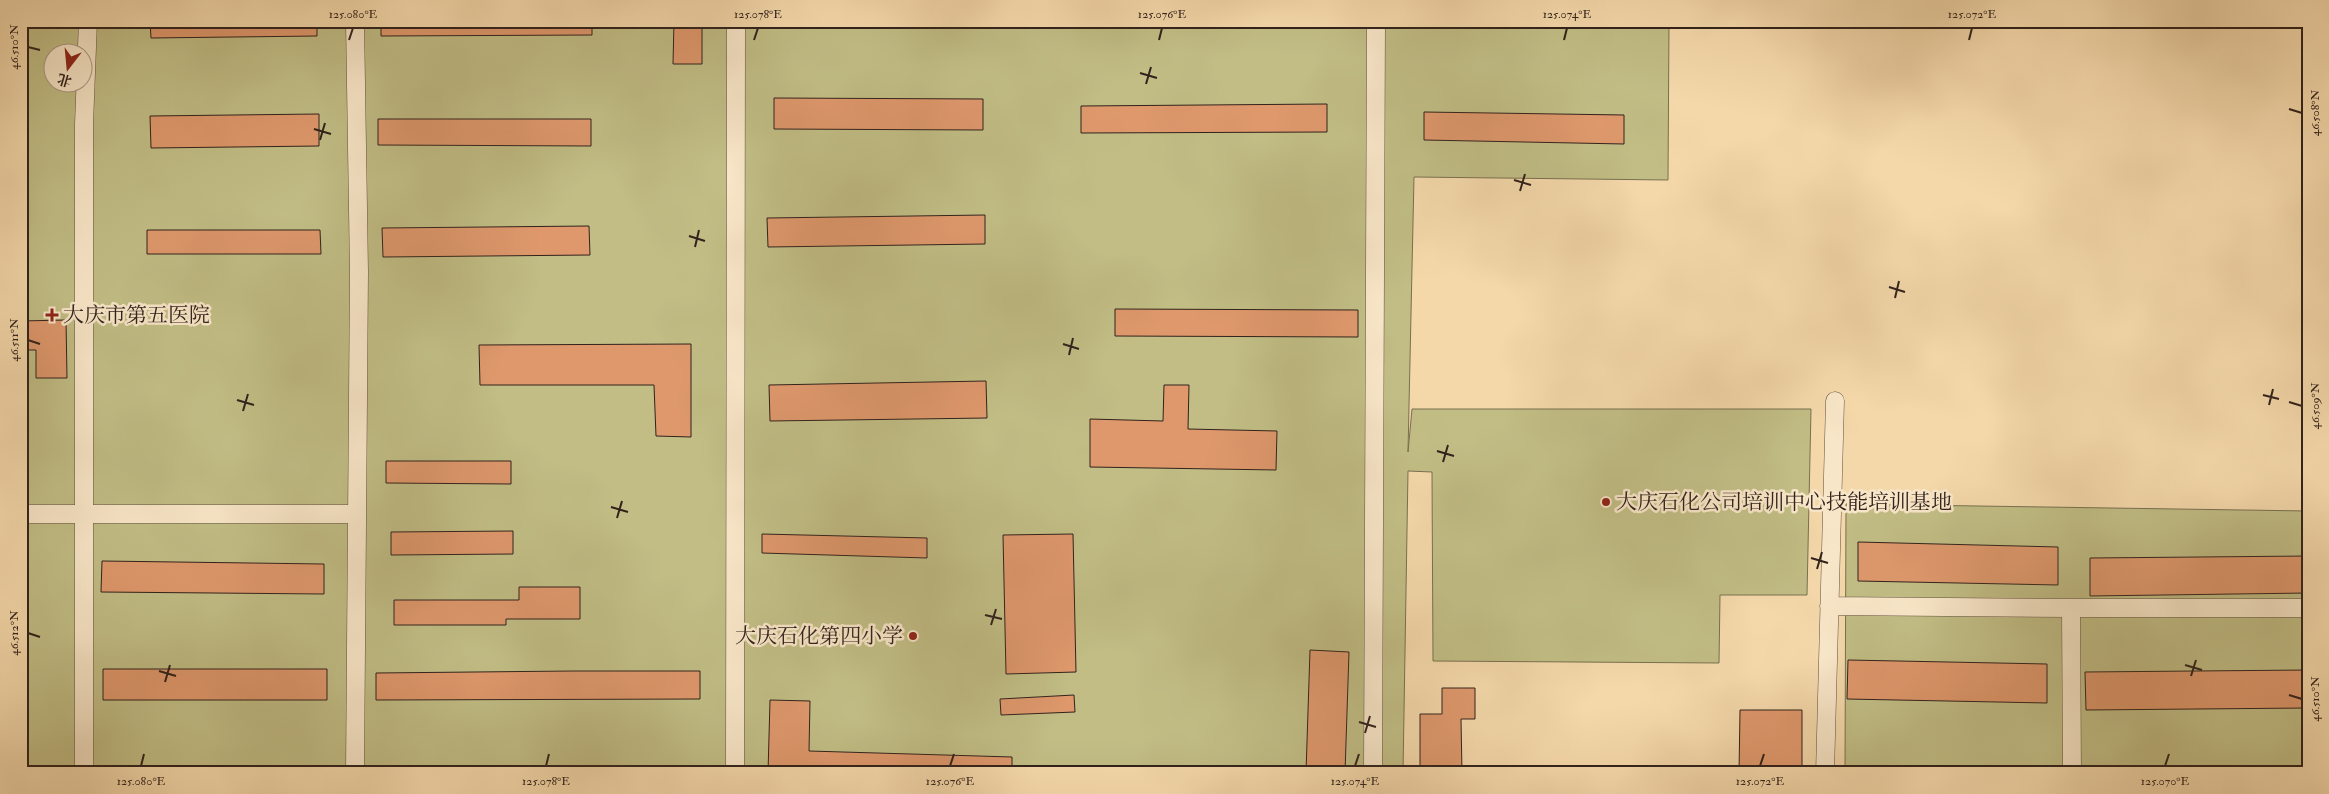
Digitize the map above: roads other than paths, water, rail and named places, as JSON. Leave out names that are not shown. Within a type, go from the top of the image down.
[{"type":"street","points":[[84,773],[84,124],[88,21]]},
{"type":"street","points":[[355,21],[359,272],[355,773]]},
{"type":"street","points":[[735,773],[736,21]]},
{"type":"street","points":[[1373,773],[1373,208],[1376,21]]},
{"type":"street","points":[[1825,773],[1835,401]]},
{"type":"street","points":[[21,514],[357,514]]},
{"type":"street","points":[[1829,606],[2308,608]]},
{"type":"street","points":[[2071,608],[2072,773]]},
{"type":"place","name":"大庆市第五医院","points":[[52,315]]},
{"type":"place","name":"大庆石化公司培训中心技能培训基地","points":[[1606,502]]},
{"type":"place","name":"大庆石化第四小学","points":[[913,636]]}]
